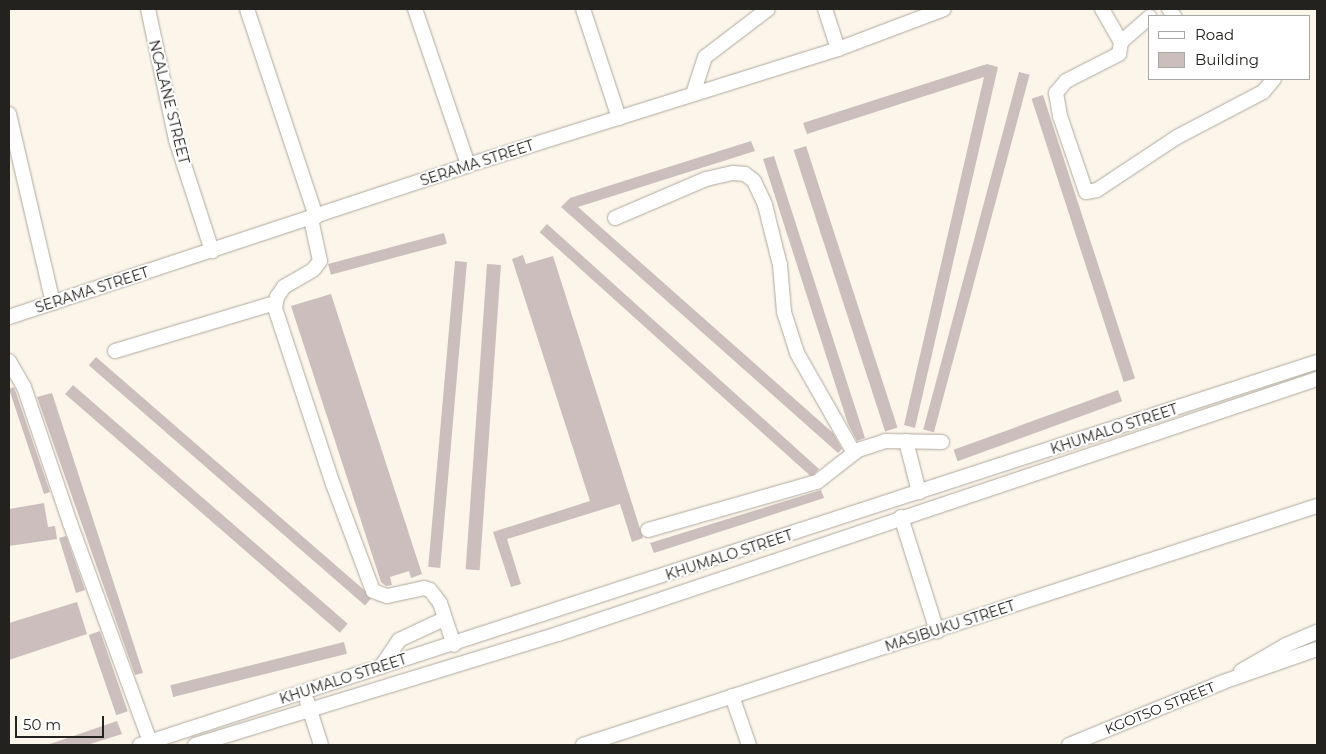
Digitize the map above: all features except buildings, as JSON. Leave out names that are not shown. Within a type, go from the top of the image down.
[{"type":"street","name":"NCALANE STREET","points":[[148,9],[176,140],[212,251]]},
{"type":"street","points":[[115,351],[275,303],[284,287],[313,270],[320,261],[314,218],[247,9]]},
{"type":"street","points":[[414,9],[468,165]]},
{"type":"street","points":[[583,9],[619,118]]},
{"type":"street","points":[[693,94],[705,57],[768,9]]},
{"type":"street","points":[[825,9],[838,49]]},
{"type":"street","name":"SERAMA STREET","points":[[9,316],[314,218],[468,165],[838,49],[944,9]]},
{"type":"street","points":[[1102,9],[1122,42]]},
{"type":"street","points":[[1148,19],[1122,42],[1116,57],[1073,76],[1062,84],[1056,93],[1060,116],[1082,187],[1088,193],[1112,181],[1192,128],[1264,92],[1273,80]]},
{"type":"street","points":[[9,114],[53,303]]},
{"type":"street","points":[[615,218],[706,179],[732,173],[745,174],[754,181],[765,205],[780,265],[784,312],[797,353],[854,453]]},
{"type":"street","points":[[275,303],[370,587],[382,596],[424,588],[430,590],[437,598],[454,645]]},
{"type":"street","points":[[9,362],[27,394],[145,744]]},
{"type":"street","name":"KHUMALO STREET","points":[[145,744],[454,645],[1317,362]]},
{"type":"street","name":"KHUMALO STREET","points":[[195,745],[212,743],[310,708],[558,634],[952,500],[1317,379]]},
{"type":"street","points":[[648,530],[817,482],[854,453],[885,441],[942,442]]},
{"type":"street","points":[[906,441],[919,492]]},
{"type":"street","points":[[952,500],[975,474]]},
{"type":"street","name":"MASIBUKU STREET","points":[[583,745],[1317,506]]},
{"type":"street","points":[[901,518],[937,631]]},
{"type":"street","points":[[381,667],[399,640],[444,619]]},
{"type":"street","name":"KGOTSO STREET","points":[[1223,682],[1286,645],[1317,632]]},
{"type":"street","name":"KGOTSO STREET","points":[[1069,745],[1223,682],[1317,649]]},
{"type":"street","points":[[304,692],[321,745]]},
{"type":"street","points":[[732,696],[749,745]]}]
